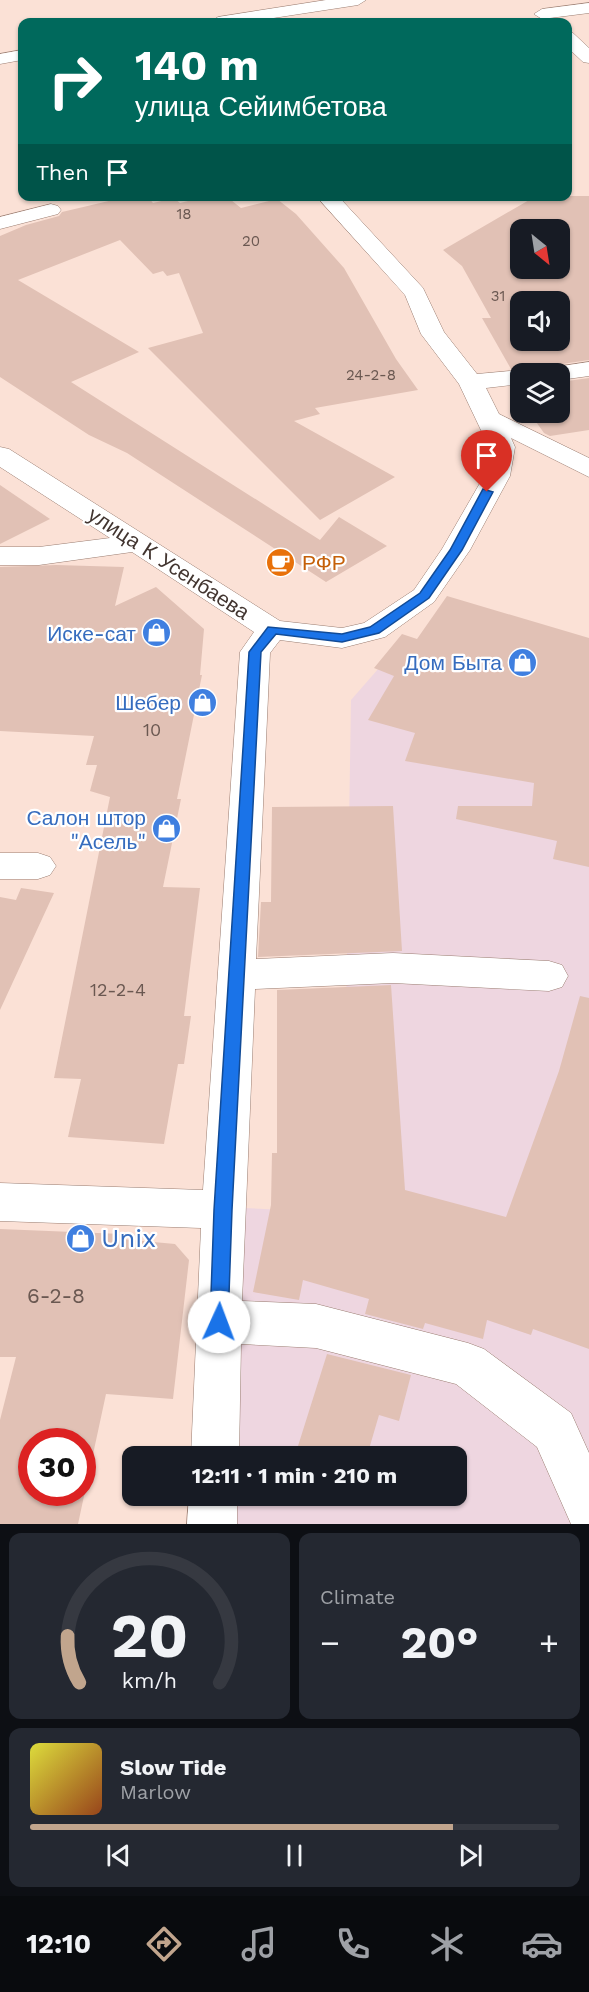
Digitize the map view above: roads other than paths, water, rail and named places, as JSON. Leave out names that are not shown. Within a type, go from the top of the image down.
[{"type":"street","points":[[243,18],[358,0]]},
{"type":"street","points":[[527,0],[547,18],[589,8]]},
{"type":"street","points":[[572,42],[589,58]]},
{"type":"street","points":[[0,59],[18,56]]},
{"type":"street","points":[[272,630],[342,638],[374,630],[424,596],[456,550],[497,476],[502,447],[471,382],[433,334],[415,293],[331,201]]},
{"type":"street","points":[[0,223],[51,210]]},
{"type":"street","points":[[570,372],[589,369]]},
{"type":"street","points":[[471,382],[510,378]]},
{"type":"street","points":[[489,419],[532,438],[583,466],[589,489]]},
{"type":"street","name":"улица К Усенбаева","points":[[0,455],[272,630],[255,652],[223,1210],[214,1446]]},
{"type":"street","points":[[0,556],[39,556],[138,543]]},
{"type":"street","points":[[0,866],[38,867]]},
{"type":"street","points":[[237,975],[393,968],[549,976]]},
{"type":"street","points":[[0,1202],[223,1210]]},
{"type":"street","points":[[219,1322],[316,1326],[468,1365],[554,1430],[589,1508]]},
{"type":"street","points":[[212,1524],[213,1506]]},
{"type":"place","name":"РФР","points":[[281,562]]},
{"type":"place","name":"Иске-сат","points":[[157,633]]},
{"type":"place","name":"Дом Быта","points":[[523,662]]},
{"type":"place","name":"Шебер","points":[[202,702]]},
{"type":"place","name":"Салон штор \"Асель\"","points":[[167,829]]},
{"type":"place","name":"Unix","points":[[80,1238]]}]
